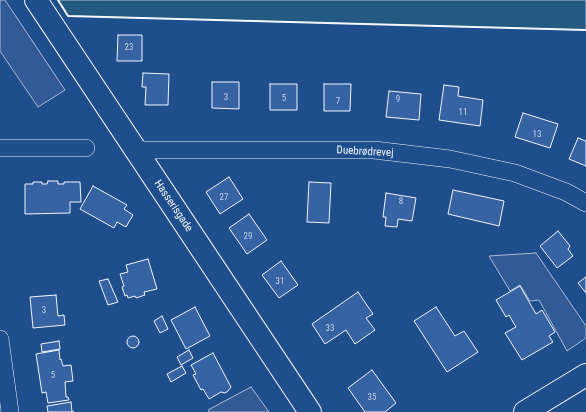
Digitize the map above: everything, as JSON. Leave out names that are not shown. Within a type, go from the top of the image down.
[{"type":"street","name":"Hasserisgade","points":[[36,0],[310,412]]},
{"type":"street","points":[[0,148],[86,148]]},
{"type":"street","name":"Duebrødrevej","points":[[136,150],[374,150],[450,159],[515,173],[566,192],[586,203]]},
{"type":"street","points":[[0,339],[10,412]]},
{"type":"street","points":[[525,412],[586,375]]},
{"type":"shaded area","points":[[0,0],[5,0],[65,90],[38,107],[0,51]]},
{"type":"shaded area","points":[[58,0],[586,0],[586,30],[68,16]]},
{"type":"shaded area","points":[[536,253],[586,326],[586,338],[567,351],[539,300],[530,301],[520,285],[510,291],[489,256]]},
{"type":"shaded area","points":[[251,387],[269,412],[209,412],[208,410]]},
{"type":"building","points":[[118,35],[142,35],[142,61],[117,61]]},
{"type":"building","points":[[143,73],[169,74],[168,105],[145,105],[146,87],[142,87]]},
{"type":"building","points":[[212,82],[239,82],[239,109],[212,108]]},
{"type":"building","points":[[270,84],[297,84],[297,110],[270,110]]},
{"type":"building","points":[[324,84],[351,84],[350,111],[324,111]]},
{"type":"building","points":[[444,85],[459,87],[458,96],[483,100],[480,126],[439,120]]},
{"type":"building","points":[[389,91],[421,94],[419,120],[386,117]]},
{"type":"building","points":[[523,113],[558,124],[550,148],[515,137]]},
{"type":"building","points":[[578,138],[586,141],[586,166],[569,159]]},
{"type":"building","points":[[229,177],[243,199],[220,214],[206,192]]},
{"type":"building","points":[[48,181],[58,181],[58,184],[64,184],[64,182],[80,182],[81,202],[70,202],[70,213],[25,214],[25,184],[42,182],[42,184],[47,184]]},
{"type":"building","points":[[309,182],[331,183],[329,223],[307,222]]},
{"type":"building","points":[[93,186],[127,205],[124,209],[133,215],[126,227],[117,222],[114,228],[80,209]]},
{"type":"building","points":[[453,190],[504,201],[499,226],[448,214]]},
{"type":"building","points":[[386,193],[416,198],[412,221],[398,219],[397,227],[385,226],[386,217],[383,217]]},
{"type":"building","points":[[249,214],[267,240],[247,254],[229,228]]},
{"type":"building","points":[[558,231],[570,246],[568,249],[573,256],[557,268],[540,246]]},
{"type":"building","points":[[148,259],[157,289],[144,292],[145,295],[136,298],[135,296],[128,298],[127,295],[125,296],[122,287],[124,286],[120,274],[128,272],[126,265]]},
{"type":"building","points":[[281,261],[298,285],[279,298],[262,275]]},
{"type":"building","points":[[586,277],[586,293],[578,283]]},
{"type":"building","points":[[108,279],[118,302],[108,305],[99,281]]},
{"type":"building","points":[[520,286],[536,314],[542,310],[555,332],[549,336],[553,342],[522,360],[505,333],[516,327],[509,315],[506,317],[496,300]]},
{"type":"building","points":[[358,292],[373,314],[366,318],[375,330],[355,344],[346,330],[325,344],[312,324]]},
{"type":"building","points":[[56,295],[58,316],[64,315],[65,325],[33,328],[30,297]]},
{"type":"building","points":[[195,307],[210,336],[186,349],[171,320]]},
{"type":"building","points":[[436,307],[455,336],[464,331],[478,352],[447,372],[414,321]]},
{"type":"building","points":[[162,316],[168,329],[160,333],[154,321]]},
{"type":"building","points":[[131,336],[135,336],[139,342],[135,348],[131,348],[127,344],[127,340]]},
{"type":"building","points":[[59,341],[60,349],[42,352],[41,344]]},
{"type":"building","points":[[59,350],[60,360],[61,359],[63,366],[71,365],[73,381],[65,382],[66,397],[68,397],[69,400],[48,403],[46,392],[42,393],[36,354]]},
{"type":"building","points":[[189,350],[193,358],[181,365],[177,357]]},
{"type":"building","points":[[213,353],[231,387],[225,393],[221,392],[209,399],[203,389],[201,390],[193,375],[196,374],[191,365]]},
{"type":"building","points":[[182,366],[186,373],[171,382],[167,374]]},
{"type":"building","points":[[372,370],[396,403],[385,412],[365,412],[348,388]]},
{"type":"building","points":[[71,402],[72,412],[48,412],[47,406]]},
{"type":"wall","points":[[58,0],[68,16],[586,30]]}]
